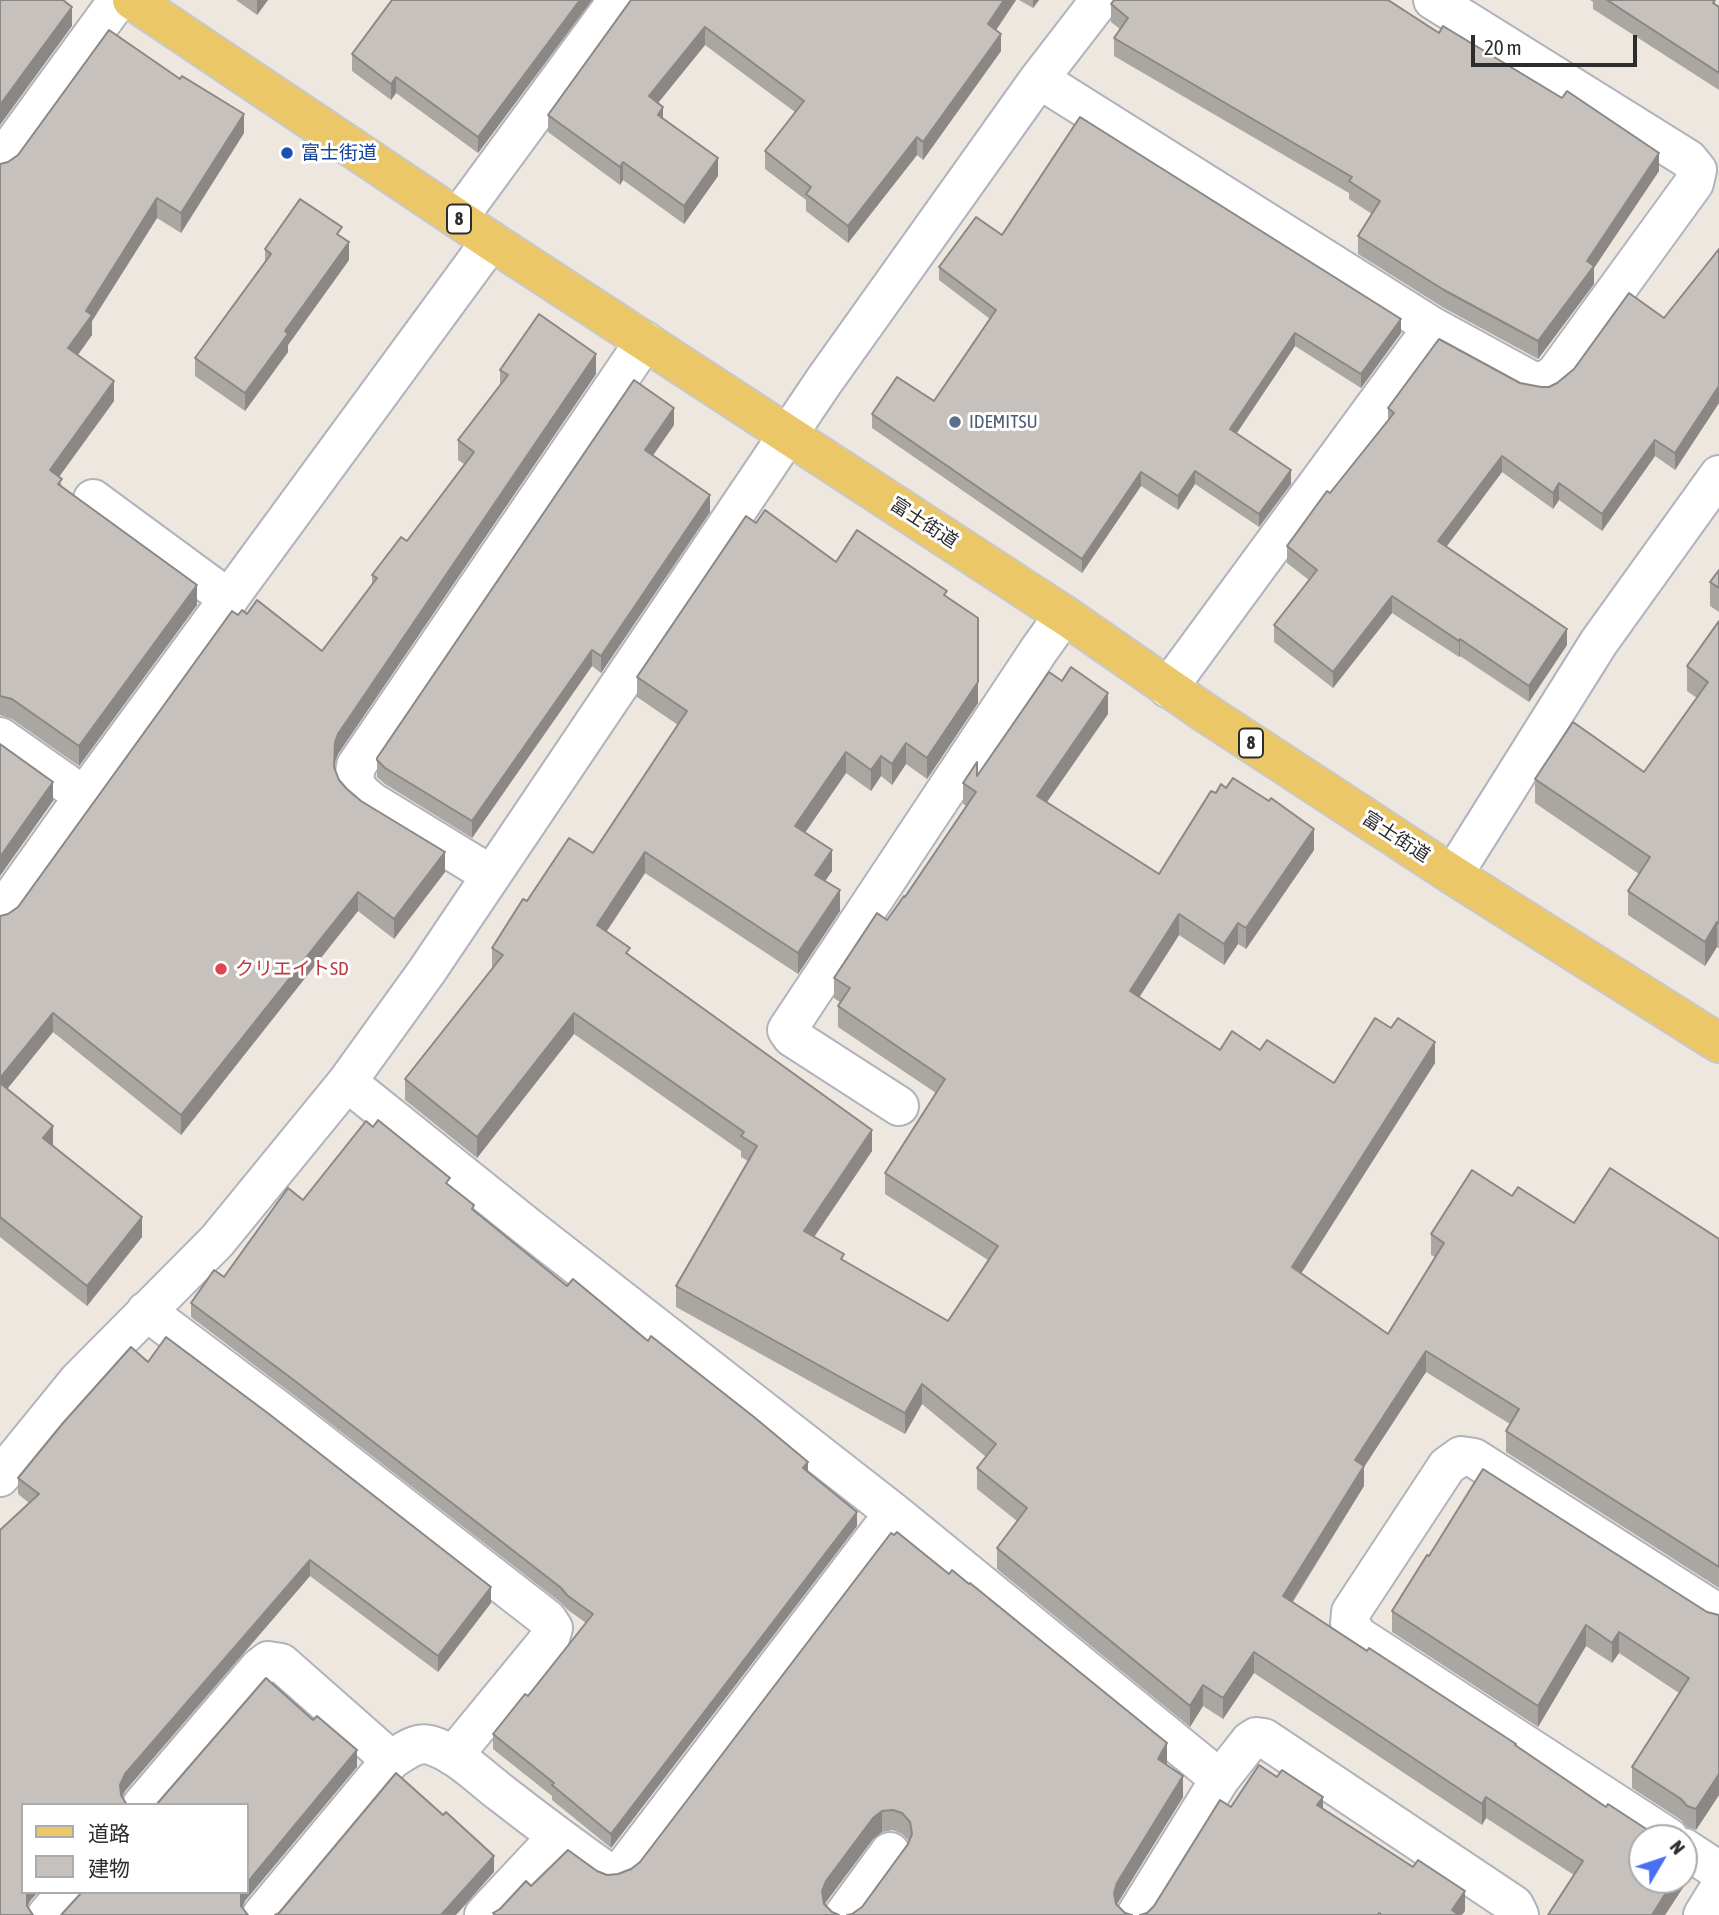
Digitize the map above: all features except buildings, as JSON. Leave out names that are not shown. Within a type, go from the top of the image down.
[{"type":"main road","name":"富士街道","points":[[132,0],[491,241],[1064,615],[1168,688],[1453,875],[1719,1043]]},
{"type":"street","points":[[0,162],[118,0]]},
{"type":"street","points":[[458,218],[618,0]]},
{"type":"street","points":[[0,1477],[78,1381],[217,1241],[347,1082],[427,971],[824,381],[1039,79],[1100,0]]},
{"type":"street","points":[[1039,79],[1433,327],[1530,380],[1544,382],[1556,373],[1678,206],[1694,183],[1697,170],[1688,159],[1433,0]]},
{"type":"street","points":[[0,914],[491,241]]},
{"type":"street","points":[[1168,688],[1433,327]]},
{"type":"street","points":[[491,874],[372,802],[356,789],[356,766],[645,341]]},
{"type":"street","points":[[1453,875],[1599,642],[1719,475]]},
{"type":"street","points":[[93,499],[229,598]]},
{"type":"street","points":[[899,1106],[792,1037],[787,1030],[1064,615]]},
{"type":"street","points":[[0,737],[84,796]]},
{"type":"street","points":[[347,1082],[548,1244],[894,1513],[1220,1779]]},
{"type":"street","points":[[146,1311],[547,1619],[553,1628],[550,1638],[453,1756]]},
{"type":"street","points":[[1647,1824],[1358,1636],[1350,1624],[1351,1612],[1447,1466],[1461,1456],[1474,1458],[1719,1614]]},
{"type":"street","points":[[262,1915],[391,1760],[421,1744],[430,1745],[453,1756],[557,1837],[610,1874],[623,1869],[894,1513]]},
{"type":"street","points":[[144,1803],[259,1668],[268,1661],[281,1663],[391,1760]]},
{"type":"street","points":[[1136,1915],[1220,1779],[1256,1737],[1264,1738],[1514,1905],[1519,1915]]},
{"type":"street","points":[[484,1915],[557,1837]]},
{"type":"street","points":[[844,1915],[890,1853]]},
{"type":"street","points":[[1698,1857],[1719,1871]]},
{"type":"street","points":[[1703,1915],[1719,1889]]},
{"type":"street","points":[[47,1915],[64,1894]]},
{"type":"place","name":"富士街道","points":[[287,153]]},
{"type":"place","name":"IDEMITSU","points":[[955,422]]},
{"type":"place","name":"クリエイトSD","points":[[221,969]]}]
